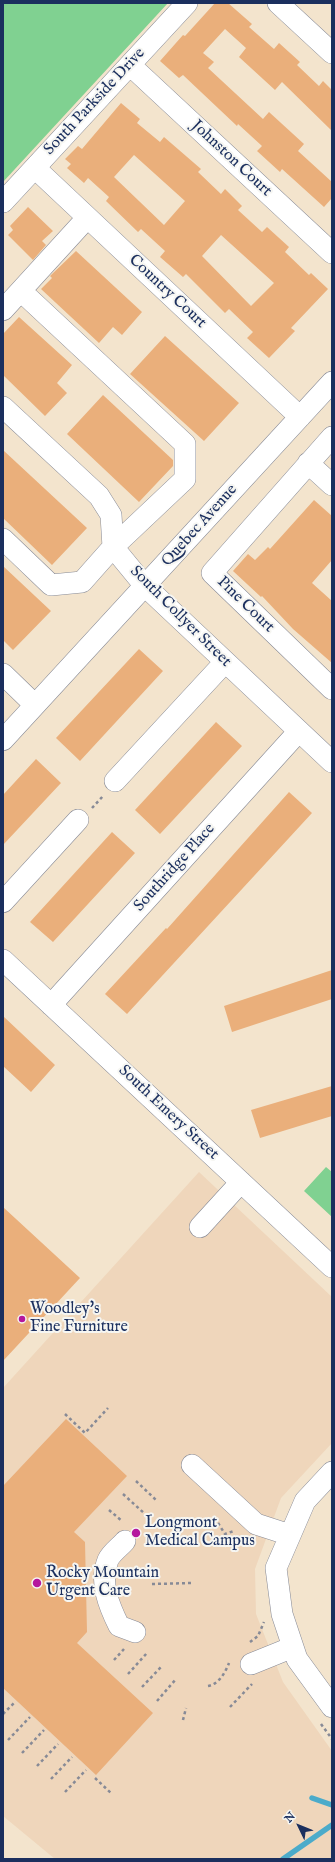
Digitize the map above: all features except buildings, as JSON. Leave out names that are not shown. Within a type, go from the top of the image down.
[{"type":"street","name":"South Parkside Drive","points":[[3,202],[187,3]]},
{"type":"street","points":[[278,3],[332,53]]},
{"type":"street","name":"Johnston Court","points":[[130,65],[332,253]]},
{"type":"street","name":"Country Court","points":[[35,168],[300,417]]},
{"type":"street","points":[[3,310],[22,291],[87,218]]},
{"type":"street","points":[[3,539],[51,585],[82,582],[113,547],[185,479],[185,444],[22,291]]},
{"type":"street","name":"Quebec Avenue","points":[[3,740],[332,382]]},
{"type":"street","points":[[3,407],[99,496],[111,515],[113,547]]},
{"type":"street","points":[[332,437],[308,463],[332,485]]},
{"type":"street","name":"Pine Court","points":[[308,463],[212,573],[332,689]]},
{"type":"street","name":"South Collyer Street","points":[[113,547],[145,586],[332,762]]},
{"type":"street","points":[[110,787],[225,662]]},
{"type":"street","points":[[3,675],[36,705]]},
{"type":"street","name":"Southridge Place","points":[[51,1005],[299,731]]},
{"type":"street","points":[[3,902],[84,815]]},
{"type":"street","name":"South Emery Street","points":[[3,960],[332,1267]]},
{"type":"street","points":[[200,1227],[241,1182]]},
{"type":"street","points":[[192,1465],[256,1524],[290,1535]]},
{"type":"street","points":[[326,1714],[297,1659],[282,1614],[276,1568],[305,1501],[332,1472]]},
{"type":"street","points":[[124,1541],[108,1559],[104,1582],[109,1606],[119,1626],[135,1632]]},
{"type":"street","points":[[252,1673],[293,1647]]},
{"type":"path","points":[[84,815],[110,787]]},
{"type":"path","points":[[64,1414],[85,1433],[108,1408]]},
{"type":"path","points":[[136,1481],[156,1500]]},
{"type":"path","points":[[123,1494],[145,1514]]},
{"type":"path","points":[[218,1523],[225,1534],[236,1530]]},
{"type":"path","points":[[152,1584],[193,1582]]},
{"type":"path","points":[[249,1642],[258,1636],[264,1623],[263,1616]]},
{"type":"path","points":[[128,1674],[147,1653]]},
{"type":"path","points":[[208,1686],[214,1685],[226,1672],[229,1663]]},
{"type":"path","points":[[142,1687],[162,1666]]},
{"type":"path","points":[[230,1707],[252,1673]]},
{"type":"path","points":[[157,1701],[176,1679]]},
{"type":"path","points":[[3,1714],[14,1703]]},
{"type":"path","points":[[183,1720],[186,1708]]},
{"type":"path","points":[[326,1714],[332,1739]]},
{"type":"path","points":[[8,1740],[30,1717]]},
{"type":"path","points":[[22,1753],[44,1730]]},
{"type":"path","points":[[36,1766],[58,1744]]},
{"type":"path","points":[[50,1779],[72,1757]]},
{"type":"path","points":[[65,1792],[86,1770]]},
{"type":"path","points":[[95,1778],[112,1794]]},
{"type":"shaded area","name":"Longmont Medical Campus","points":[[199,1172],[332,1297],[332,1443],[281,1498],[255,1569],[256,1614],[283,1682],[332,1751],[332,1859],[55,1859],[3,1816],[3,1388]]},
{"type":"green space","points":[[3,3],[168,3],[3,182]]},
{"type":"green space","points":[[326,1167],[332,1172],[332,1217],[304,1191]]},
{"type":"waterway","points":[[312,1798],[332,1805]]},
{"type":"waterway","points":[[283,1859],[332,1825]]},
{"type":"place","name":"Woodley's Fine Furniture","points":[[22,1319]]},
{"type":"place","name":"Longmont Medical Campus","points":[[136,1533]]},
{"type":"place","name":"Rocky Mountain Urgent Care","points":[[37,1583]]}]
